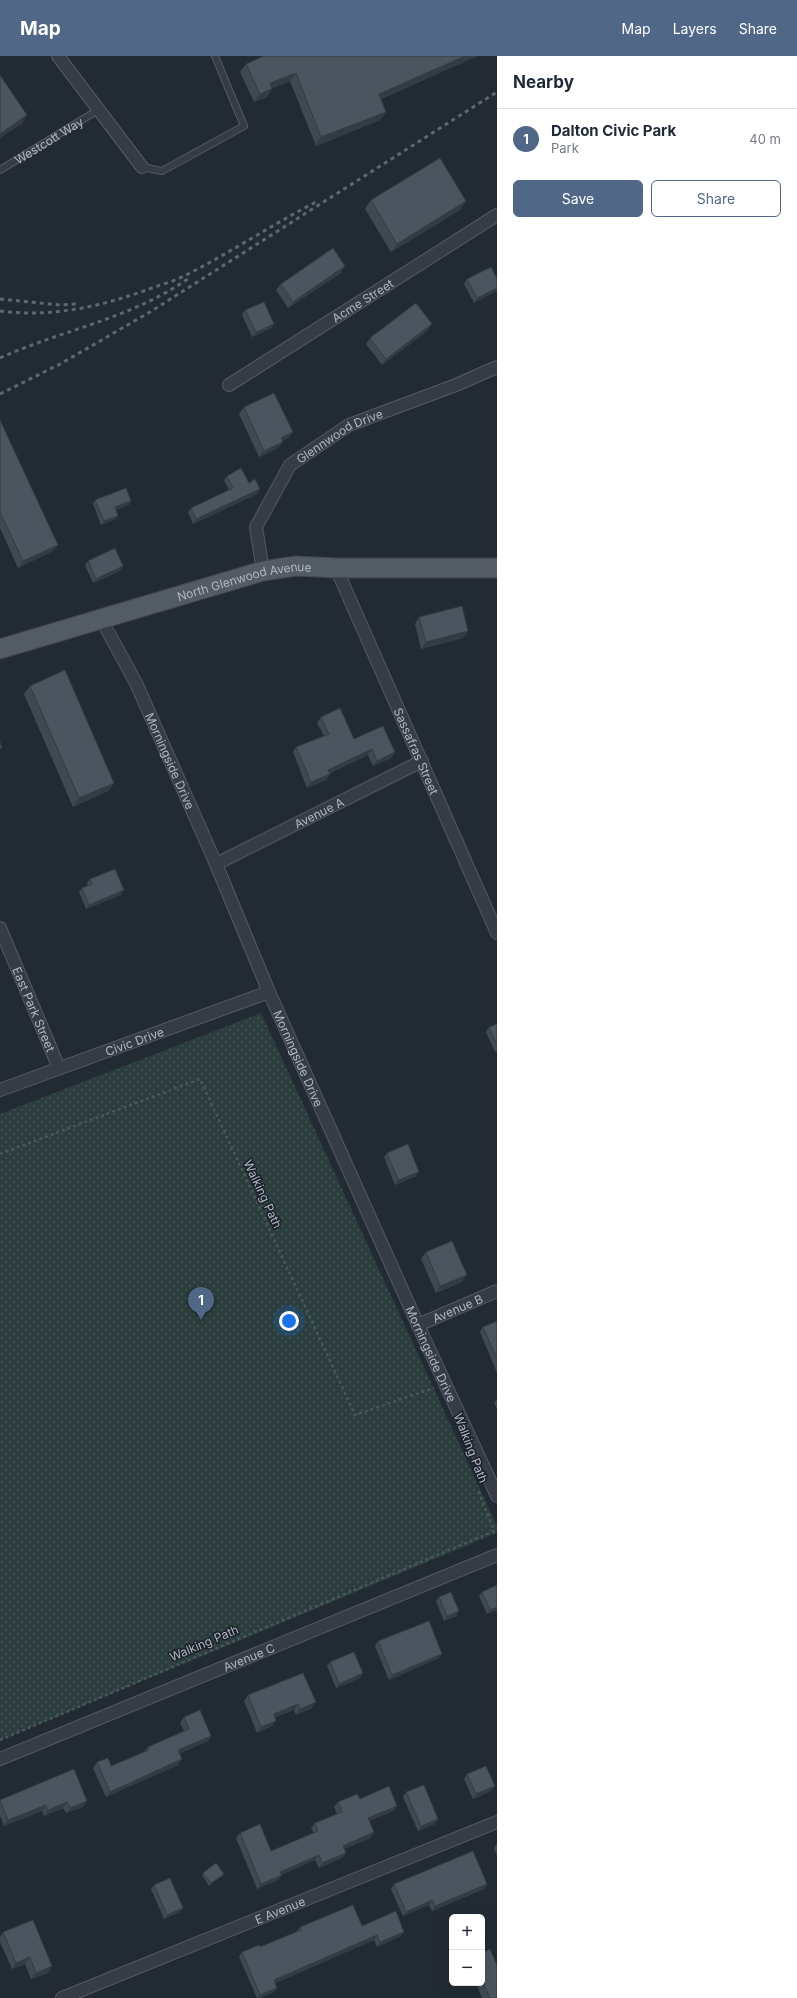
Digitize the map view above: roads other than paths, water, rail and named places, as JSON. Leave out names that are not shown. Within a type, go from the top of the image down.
[{"type":"main road","name":"North Glenwood Avenue","points":[[0,649],[263,571],[296,566],[336,568],[497,568]]},
{"type":"street","name":"Westcott Way","points":[[58,56],[142,167]]},
{"type":"street","name":"Acme Street","points":[[229,385],[497,216]]},
{"type":"street","name":"Glennwood Drive","points":[[263,571],[256,527],[290,465],[349,425],[456,385],[497,367]]},
{"type":"street","name":"Sassafras Street","points":[[336,568],[497,933]]},
{"type":"street","name":"Morningside Drive","points":[[102,619],[136,683],[216,864],[269,992],[418,1325],[497,1496]]},
{"type":"street","name":"Avenue A","points":[[216,864],[422,761]]},
{"type":"street","name":"East Park Street","points":[[0,928],[59,1068]]},
{"type":"street","name":"Civic Drive","points":[[0,1090],[269,992]]},
{"type":"street","name":"Avenue B","points":[[418,1325],[497,1290]]},
{"type":"street","name":"Avenue C","points":[[0,1759],[497,1555]]},
{"type":"street","name":"E Avenue","points":[[62,1998],[497,1822]]},
{"type":"lane","points":[[142,167],[162,171],[244,126],[215,56]]},
{"type":"lane","name":"Westcott Way","points":[[0,170],[98,110]]},
{"type":"railway","points":[[0,394],[62,363],[150,312],[497,92]]},
{"type":"railway","points":[[0,311],[39,313],[77,309],[115,300],[169,282],[182,277],[316,202]]},
{"type":"railway","points":[[0,358],[48,339],[121,314],[167,292],[189,278]]},
{"type":"railway","points":[[0,299],[60,305],[77,304]]},
{"type":"place","name":"Dalton Civic Park","points":[[201,1320]]}]
